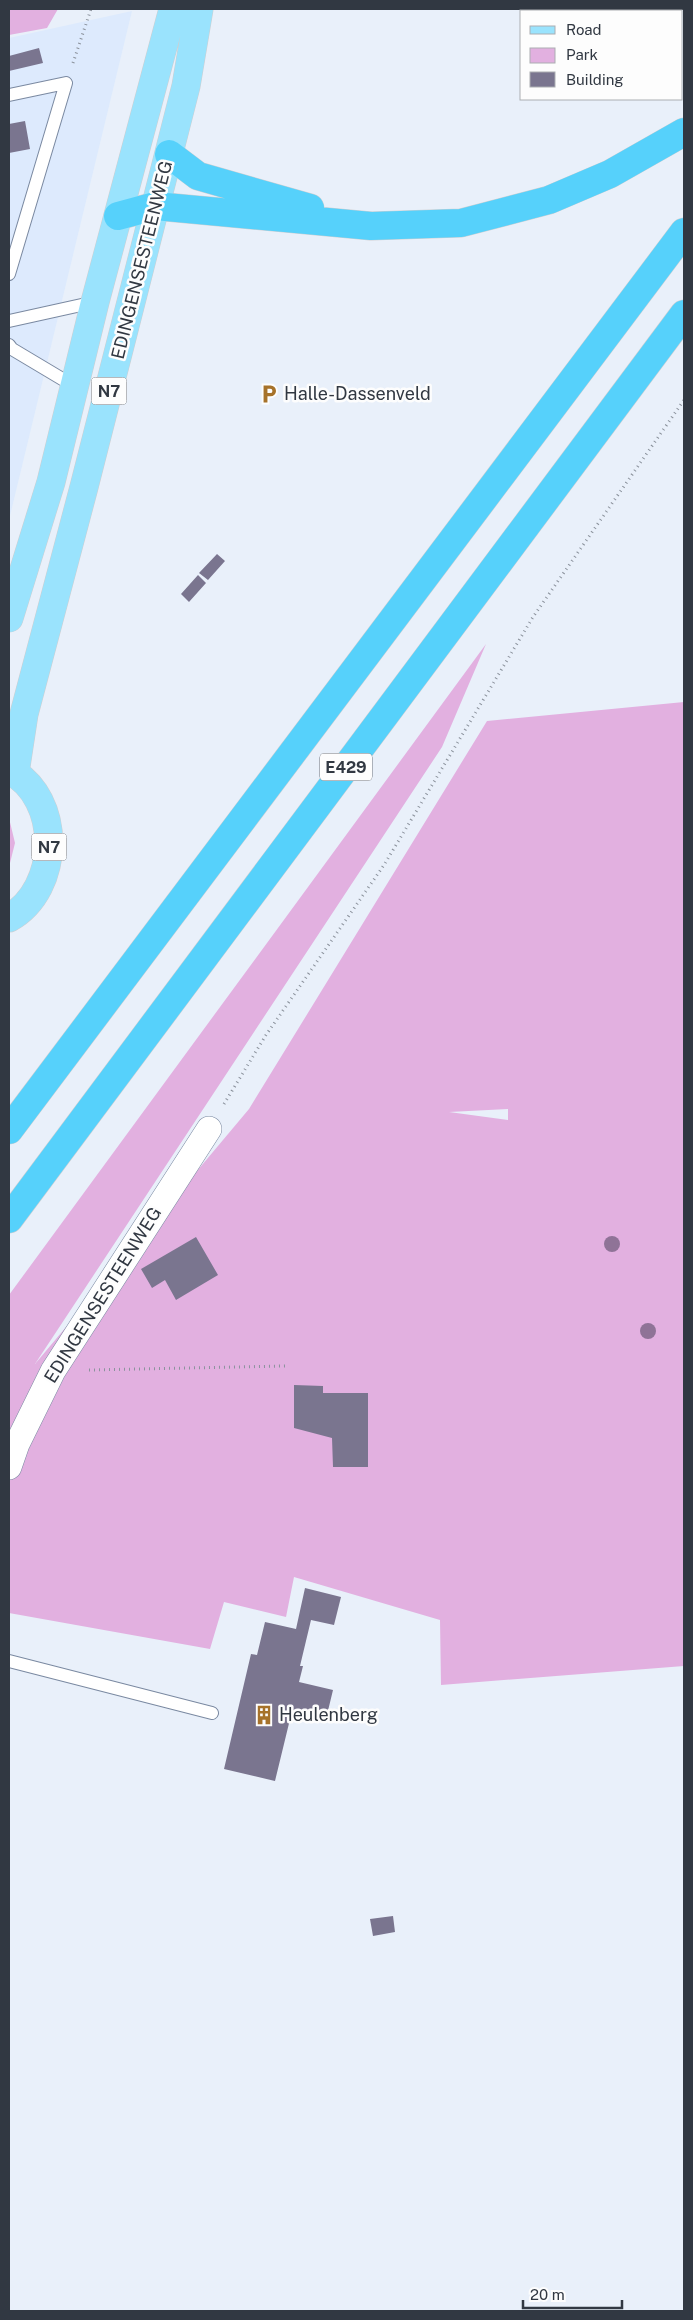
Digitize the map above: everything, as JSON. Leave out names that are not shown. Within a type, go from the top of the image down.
[{"type":"highway","points":[[118,216],[155,206],[371,226],[461,223],[549,200],[610,174],[684,132]]},
{"type":"highway","points":[[169,154],[198,176],[371,226]]},
{"type":"highway","name":"E429","points":[[9,1130],[684,232]]},
{"type":"highway","name":"E429","points":[[9,1219],[684,314]]},
{"type":"main road","name":"EDINGENSESTEENWEG","points":[[9,618],[51,482],[95,302],[173,9]]},
{"type":"main road","name":"EDINGENSESTEENWEG","points":[[12,771],[24,714],[186,86],[199,9]]},
{"type":"main road","name":"N7","points":[[9,918],[33,895],[46,871],[50,844],[46,817],[34,792],[12,771]]},
{"type":"street","name":"EDINGENSESTEENWEG","points":[[9,1467],[17,1444],[53,1371],[209,1129]]},
{"type":"lane","points":[[9,95],[66,83],[9,274]]},
{"type":"lane","points":[[9,321],[95,302]]},
{"type":"lane","points":[[9,345],[74,386]]},
{"type":"lane","points":[[9,1661],[212,1714]]},
{"type":"path","points":[[66,83],[92,9]]},
{"type":"path","points":[[209,1129],[266,1035],[384,865],[533,617],[684,400]]},
{"type":"path","points":[[53,1371],[285,1366]]},
{"type":"shaded area","points":[[132,11],[9,520],[9,38]]},
{"type":"green space","points":[[9,9],[58,9],[47,28],[9,35]]},
{"type":"green space","points":[[486,644],[442,747],[35,1364],[249,1109],[487,721],[684,702],[684,1666],[441,1685],[440,1620],[294,1577],[286,1617],[224,1602],[210,1649],[9,1613],[9,1295]],"holes":[[[508,1109],[508,1120],[449,1112]]]},
{"type":"green space","points":[[9,818],[15,843],[9,867]]},
{"type":"building","points":[[39,48],[43,63],[9,71],[9,56]]},
{"type":"building","points":[[25,121],[30,149],[9,153],[9,124]]},
{"type":"building","points":[[217,554],[225,561],[208,580],[199,573]]},
{"type":"building","points":[[198,575],[206,583],[189,602],[181,594]]},
{"type":"building","points":[[196,1237],[218,1275],[176,1300],[165,1280],[152,1288],[141,1269]]},
{"type":"building","points":[[294,1385],[323,1386],[323,1393],[368,1393],[368,1467],[333,1467],[332,1438],[294,1428]]},
{"type":"building","name":"Heulenberg","points":[[305,1588],[341,1597],[334,1625],[311,1620],[300,1666],[303,1666],[299,1682],[333,1690],[326,1719],[292,1711],[275,1781],[224,1769],[251,1654],[257,1655],[265,1622],[296,1629]]},
{"type":"building","points":[[393,1916],[395,1932],[373,1936],[370,1919]]},
{"type":"place","name":"Halle-Dassenveld","points":[[269,394]]},
{"type":"place","name":"Heulenberg","points":[[264,1715]]}]
